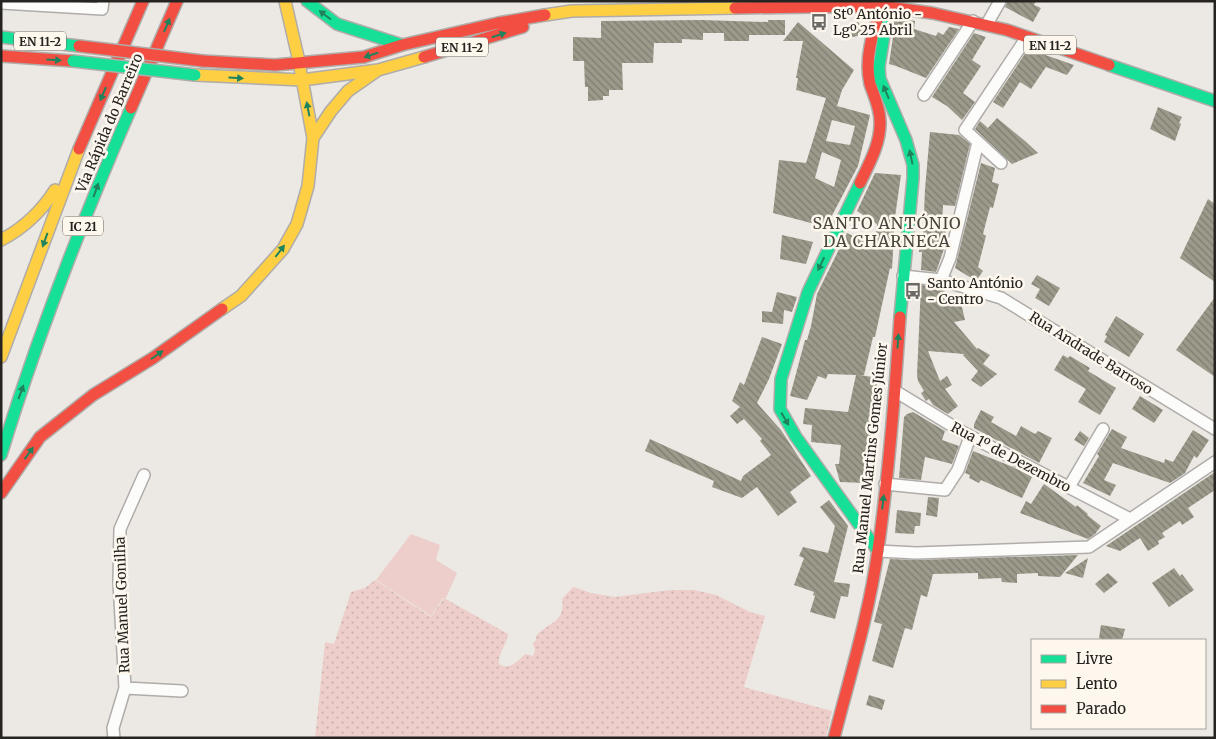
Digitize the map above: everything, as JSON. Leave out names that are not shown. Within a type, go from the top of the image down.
[{"type":"main road","name":"Via Rápida do Barreiro","points":[[1,358],[74,161],[143,1]]},
{"type":"main road","name":"Via Rápida do Barreiro","points":[[1,455],[20,396],[99,182],[177,1]]},
{"type":"main road","points":[[1,493],[40,438],[94,395],[153,358],[241,296],[283,249],[297,224],[308,186],[313,138],[300,64],[285,1]]},
{"type":"main road","points":[[307,1],[338,24],[360,33],[402,45]]},
{"type":"main road","points":[[878,551],[796,437],[780,409],[781,379],[808,292],[872,158],[880,137],[879,110],[869,78],[868,66],[874,27],[881,4]]},
{"type":"main road","name":"EN 11-2","points":[[1,36],[203,61],[250,65],[300,64],[364,57],[402,45],[498,23],[572,12],[881,4],[987,24],[1215,101]]},
{"type":"main road","name":"Rua Manuel Martins Gomes Júnior","points":[[834,738],[864,624],[878,551],[895,391],[913,178],[913,162],[905,137],[880,79],[879,67],[885,29],[881,4]]},
{"type":"main road","name":"EN 11-2","points":[[1,56],[73,61],[195,75],[302,80],[378,70],[454,49],[572,12]]},
{"type":"main road","points":[[313,138],[348,91],[378,70]]},
{"type":"main road","points":[[880,137],[890,131],[895,131],[905,137]]},
{"type":"main road","points":[[1,240],[25,226],[39,213],[74,161]]},
{"type":"street","points":[[1,3],[102,9],[103,1]]},
{"type":"street","points":[[987,24],[1000,1]]},
{"type":"street","points":[[924,95],[973,21]]},
{"type":"street","points":[[351,73],[443,43],[452,33]]},
{"type":"street","points":[[1001,163],[965,130],[1027,36]]},
{"type":"street","points":[[941,280],[950,258],[978,142]]},
{"type":"street","name":"Rua Andrade Barroso","points":[[904,276],[941,280],[1001,298],[1215,430]]},
{"type":"street","name":"Rua 1º de Dezembro","points":[[895,391],[970,437],[1130,519]]},
{"type":"street","points":[[1069,487],[1103,429]]},
{"type":"street","points":[[885,484],[945,490],[958,470],[970,437]]},
{"type":"street","points":[[878,551],[916,553],[1089,547],[1215,462]]},
{"type":"street","name":"Rua Manuel Gonilha","points":[[114,738],[114,728],[125,688],[119,582],[120,529],[144,475]]},
{"type":"street","points":[[125,688],[182,691]]},
{"type":"shaded area","points":[[411,534],[440,545],[436,560],[457,573],[446,598],[443,598],[431,616],[376,580]]},
{"type":"shaded area","points":[[375,580],[431,617],[444,598],[508,634],[499,660],[499,664],[503,666],[510,666],[525,654],[533,656],[535,651],[533,643],[536,640],[536,636],[559,618],[563,607],[562,599],[573,587],[591,593],[615,597],[670,590],[694,590],[716,595],[750,612],[765,616],[744,687],[832,711],[826,738],[315,738],[325,642],[334,644],[351,592],[365,588]]},
{"type":"building","points":[[1007,1],[1036,1],[1034,5],[1041,8],[1033,22],[1005,7]]},
{"type":"building","points":[[894,18],[915,21],[914,29],[936,36],[938,32],[943,35],[949,27],[959,29],[926,78],[889,64]]},
{"type":"building","points":[[701,20],[768,22],[768,20],[785,20],[785,35],[749,35],[749,41],[724,41],[724,33],[703,33],[703,40],[682,39],[682,43],[654,43],[653,63],[622,63],[623,90],[609,90],[609,96],[603,96],[603,100],[588,101],[588,87],[585,87],[584,61],[573,61],[573,37],[601,38],[601,21]]},
{"type":"building","points":[[798,22],[854,70],[842,90],[837,106],[870,115],[858,166],[826,227],[773,213],[779,160],[806,163],[826,98],[796,90],[798,78],[796,78],[803,41],[783,41]],"holes":[[[832,120],[855,126],[850,145],[826,141]],[[822,152],[841,160],[834,187],[815,178]]]},
{"type":"building","points":[[858,22],[863,28],[861,35],[853,37],[848,32],[850,24]]},
{"type":"building","points":[[974,33],[986,37],[972,60],[981,66],[963,93],[975,102],[962,120],[947,106],[932,97]]},
{"type":"building","points":[[1028,49],[1074,65],[1067,75],[1046,67],[1031,89],[1020,82],[1003,108],[993,102]]},
{"type":"building","points":[[1158,107],[1182,117],[1175,141],[1150,129]]},
{"type":"building","points":[[997,118],[1038,153],[1012,164],[975,129],[980,121],[988,128]]},
{"type":"building","points":[[930,132],[959,135],[970,144],[955,206],[943,205],[942,228],[946,228],[945,246],[936,272],[921,270],[922,252],[919,252],[920,235],[923,236]]},
{"type":"building","points":[[981,163],[995,168],[992,182],[999,184],[993,208],[990,207],[983,234],[986,236],[978,267],[983,271],[976,281],[955,268]]},
{"type":"building","points":[[875,173],[901,175],[895,217],[892,269],[890,268],[875,337],[873,337],[864,375],[860,375],[878,378],[865,483],[840,482],[835,464],[839,464],[841,445],[811,442],[812,425],[803,424],[805,408],[848,412],[856,375],[828,374],[826,379],[818,376],[807,400],[790,396],[805,340],[807,340],[811,326],[817,294],[847,233],[875,247],[877,224],[857,211]]},
{"type":"building","points":[[1208,199],[1215,204],[1215,282],[1180,258]]},
{"type":"building","points":[[782,235],[813,242],[806,264],[780,259]]},
{"type":"building","points":[[1037,275],[1060,288],[1049,306],[1035,298],[1040,289],[1031,284]]},
{"type":"building","points":[[921,285],[939,287],[952,297],[959,295],[965,320],[954,322],[977,349],[990,355],[983,364],[997,374],[981,387],[971,380],[978,371],[964,354],[928,351],[940,381],[947,376],[952,385],[945,389],[958,406],[948,414],[933,405],[929,399],[926,401],[921,393],[924,391],[918,381]]},
{"type":"building","points":[[777,292],[797,297],[792,312],[784,310],[783,324],[762,322],[762,311],[772,312]]},
{"type":"building","points":[[1215,297],[1215,377],[1176,350]]},
{"type":"building","points":[[1116,316],[1144,334],[1129,357],[1104,342],[1107,336],[1105,335]]},
{"type":"building","points":[[762,337],[782,344],[769,379],[757,403],[781,430],[811,476],[790,492],[797,502],[778,516],[757,487],[742,498],[712,487],[714,481],[645,451],[650,439],[741,481],[743,476],[771,455],[760,441],[762,439],[744,419],[737,424],[730,416],[740,407],[732,401],[740,382],[744,385]]},
{"type":"building","points":[[1063,355],[1068,358],[1070,356],[1090,368],[1088,371],[1116,388],[1100,415],[1078,402],[1086,389],[1054,370]]},
{"type":"building","points":[[1140,396],[1163,410],[1154,423],[1132,409]]},
{"type":"building","points":[[981,410],[994,417],[991,422],[1016,436],[1021,426],[1035,434],[1038,431],[1052,438],[1039,463],[974,428]]},
{"type":"building","points":[[913,412],[945,431],[942,440],[959,446],[952,464],[925,457],[921,480],[899,478],[904,417]]},
{"type":"building","points":[[1112,429],[1127,437],[1121,448],[1164,463],[1165,459],[1173,462],[1193,430],[1209,440],[1197,458],[1194,456],[1185,473],[1170,483],[1113,463],[1104,480],[1116,485],[1110,496],[1083,483]]},
{"type":"building","points":[[1080,431],[1089,438],[1084,446],[1074,440]]},
{"type":"building","points":[[973,451],[1032,477],[1022,498],[981,480],[979,483],[969,478],[970,475],[965,473]]},
{"type":"building","points":[[1215,472],[1215,490],[1188,508],[1194,517],[1182,525],[1180,521],[1162,533],[1165,537],[1158,541],[1159,544],[1148,551],[1140,538],[1120,551],[1106,546]]},
{"type":"building","points":[[1044,484],[1076,507],[1077,505],[1101,526],[1095,534],[1088,539],[1020,513],[1026,501],[1031,504]]},
{"type":"building","points":[[928,497],[939,498],[937,517],[926,515]]},
{"type":"building","points":[[829,500],[848,526],[834,582],[850,584],[848,597],[841,596],[835,619],[810,612],[815,596],[813,595],[814,592],[794,585],[804,558],[799,556],[803,547],[828,553],[835,526],[820,507]]},
{"type":"building","points":[[897,510],[921,513],[920,526],[915,526],[914,534],[895,533]]},
{"type":"building","points":[[1078,555],[1060,577],[1038,576],[1038,573],[1017,574],[1017,583],[1002,582],[1001,578],[978,579],[978,573],[933,574],[927,597],[921,595],[912,630],[905,628],[893,668],[872,661],[882,624],[874,622],[890,559],[916,560]]},
{"type":"building","points":[[1088,558],[1083,578],[1065,573]]},
{"type":"building","points":[[1174,568],[1180,576],[1182,574],[1194,590],[1169,607],[1152,583]]},
{"type":"building","points":[[1108,573],[1118,582],[1104,593],[1095,584]]},
{"type":"building","points":[[1101,625],[1125,629],[1122,639],[1099,638]]},
{"type":"building","points":[[869,695],[885,700],[882,710],[866,705]]},
{"type":"traffic: fast","points":[[307,1],[337,24],[402,45]]},
{"type":"traffic: fast","points":[[882,1],[885,29],[879,67],[880,79],[906,140],[913,165],[900,317]]},
{"type":"traffic: fast","points":[[1,37],[79,46]]},
{"type":"traffic: fast","points":[[73,61],[195,75]]},
{"type":"traffic: fast","points":[[1109,65],[1215,101]]},
{"type":"traffic: fast","points":[[1,455],[61,280],[131,108]]},
{"type":"traffic: fast","points":[[860,183],[808,292],[781,379],[780,409],[796,437],[878,551]]},
{"type":"traffic: slow","points":[[222,309],[241,296],[283,249],[297,224],[308,186],[313,138],[298,57],[285,1]]},
{"type":"traffic: slow","points":[[545,15],[572,11],[735,8]]},
{"type":"traffic: slow","points":[[195,75],[302,80],[378,70],[424,57]]},
{"type":"traffic: slow","points":[[313,138],[331,111],[348,91],[378,70]]},
{"type":"traffic: slow","points":[[1,357],[79,149]]},
{"type":"traffic: slow","points":[[1,240],[31,219],[55,190]]},
{"type":"traffic: jam","points":[[79,149],[143,1]]},
{"type":"traffic: jam","points":[[131,108],[177,1]]},
{"type":"traffic: jam","points":[[735,8],[881,6],[932,13],[1007,30],[1109,65]]},
{"type":"traffic: jam","points":[[860,183],[874,153],[880,129],[879,111],[870,84],[868,65],[872,36],[881,8]]},
{"type":"traffic: jam","points":[[203,61],[275,65],[364,57],[402,45],[498,23],[545,15]]},
{"type":"traffic: jam","points":[[424,57],[523,27]]},
{"type":"traffic: jam","points":[[79,46],[203,61]]},
{"type":"traffic: jam","points":[[1,56],[73,61]]},
{"type":"traffic: jam","points":[[1,493],[40,437],[93,395],[153,358],[222,309]]},
{"type":"traffic: jam","points":[[834,738],[853,668],[878,550],[891,433],[900,317]]},
{"type":"place","name":"Stº António - Lgº 25 Abril","points":[[819,22]]},
{"type":"place","name":"Santo António - Centro","points":[[913,291]]},
{"type":"district","name":"SANTO ANTÓNIO DA CHARNECA","points":[[887,232]]}]
